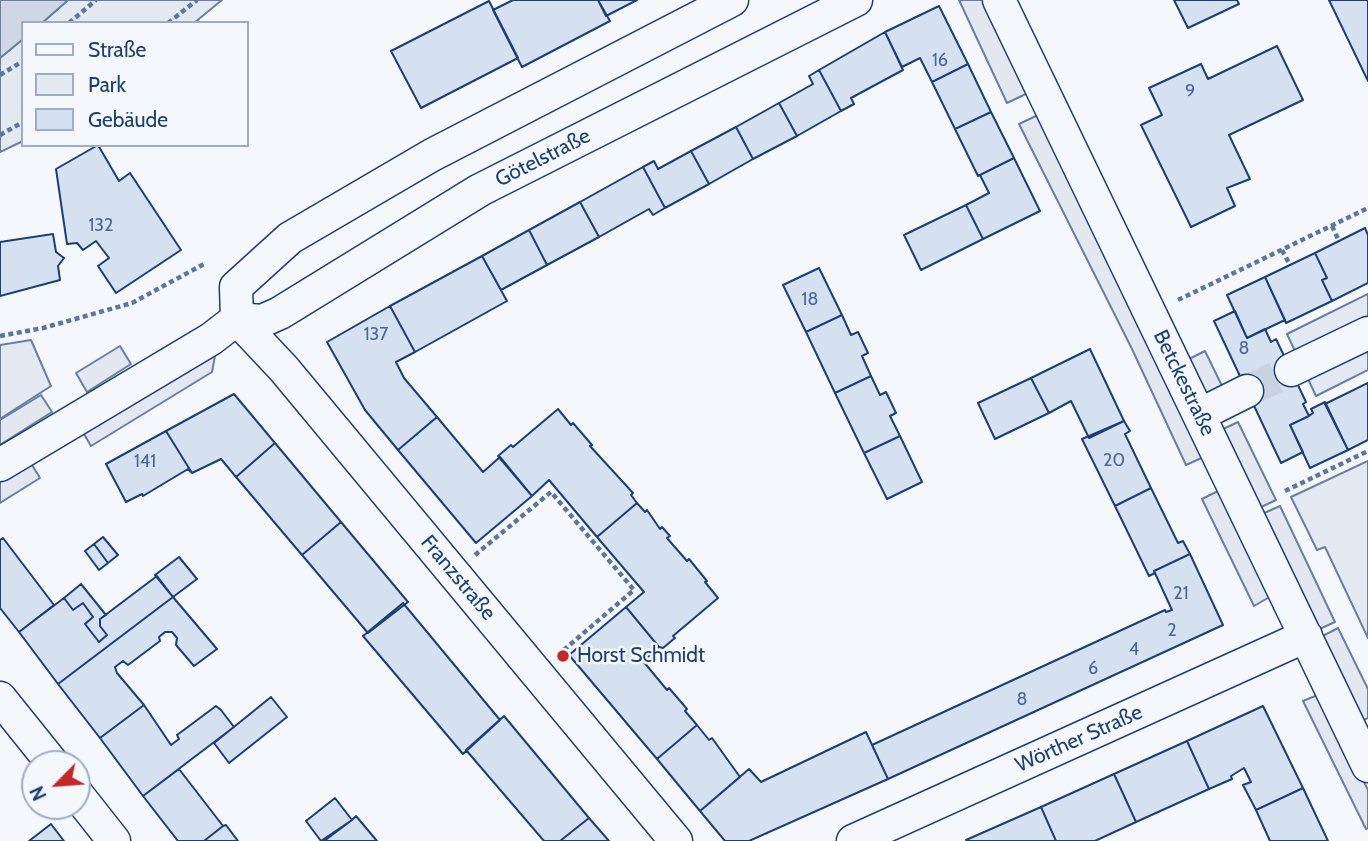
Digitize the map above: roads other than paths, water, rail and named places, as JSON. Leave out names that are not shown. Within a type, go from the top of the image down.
[{"type":"street","points":[[0,465],[211,339],[237,319],[236,287],[290,238],[432,155],[732,0]]},
{"type":"street","name":"Götelstraße","points":[[237,319],[262,321],[279,313],[480,190],[856,0]]},
{"type":"street","name":"Betckestraße","points":[[999,0],[1368,766]]},
{"type":"street","name":"Franzstraße","points":[[237,319],[280,363],[676,841]]},
{"type":"street","points":[[1291,370],[1368,333]]},
{"type":"street","points":[[1199,415],[1247,391]]},
{"type":"street","name":"Wörther Straße","points":[[853,841],[1306,636]]},
{"type":"street","points":[[0,698],[42,750]]},
{"type":"street","points":[[91,812],[114,841]]},
{"type":"tunnel","points":[[1247,391],[1291,370]]},
{"type":"place","name":"Horst Schmidt","points":[[563,656]]}]
